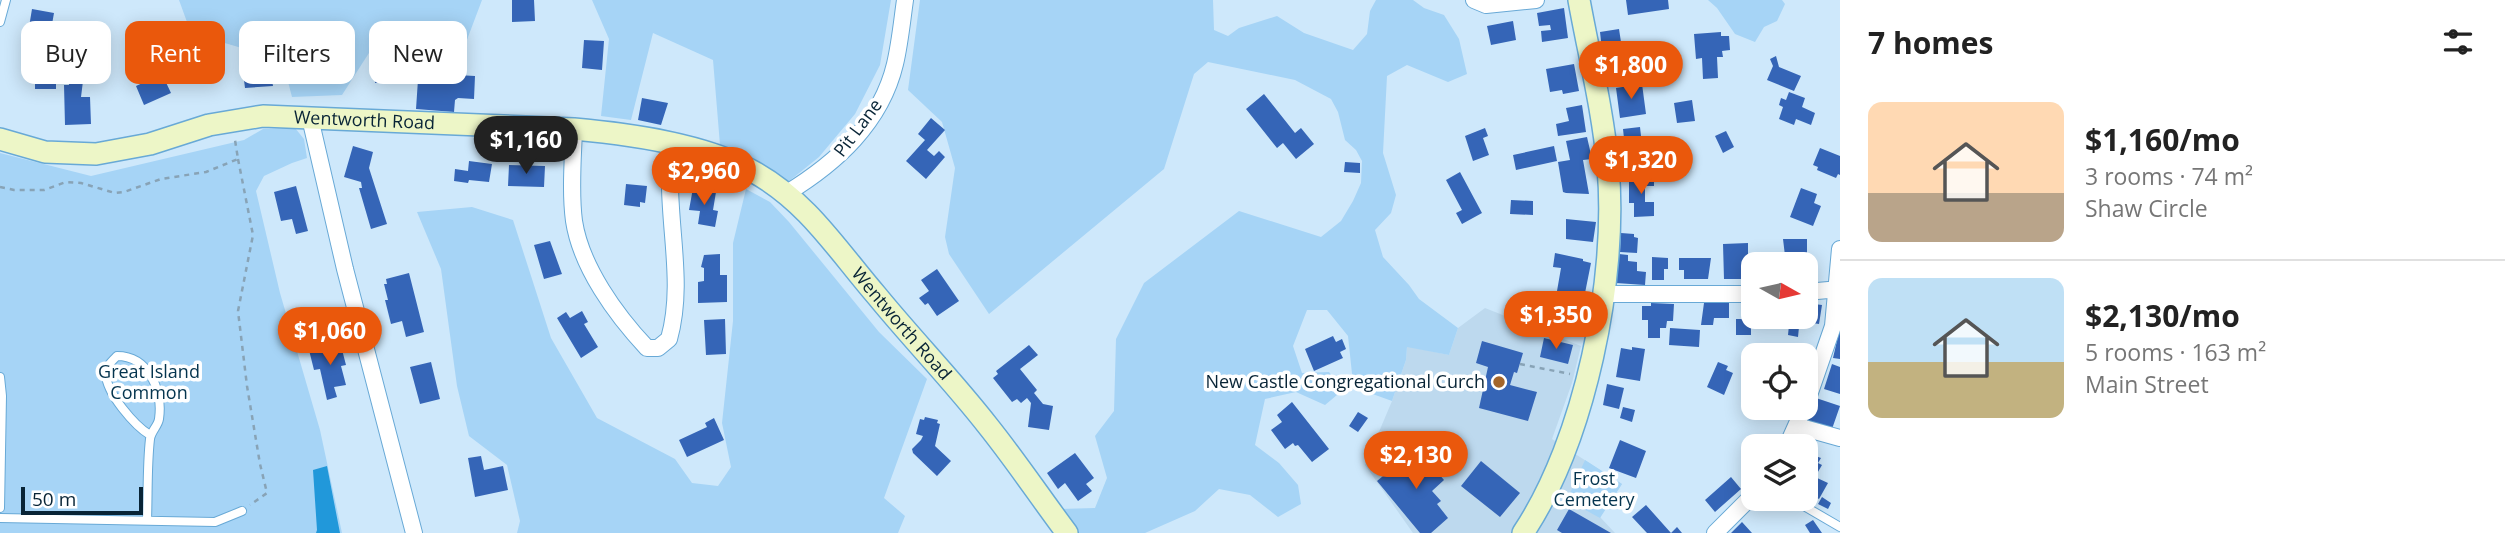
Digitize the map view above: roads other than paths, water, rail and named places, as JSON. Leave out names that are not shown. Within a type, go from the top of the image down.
[{"type":"main road","points":[[1523,533],[1545,495],[1577,415],[1597,337],[1604,294],[1610,214],[1608,167],[1579,0]]},
{"type":"main road","name":"Wentworth Road","points":[[0,139],[45,152],[96,154],[149,144],[209,125],[263,116],[617,133],[672,144],[736,163],[787,193],[814,219],[874,294],[986,424],[1067,533]]},
{"type":"street","name":"Pit Lane","points":[[787,193],[834,160],[860,132],[882,99],[895,65],[905,0]]},
{"type":"street","points":[[1474,0],[1486,5],[1536,0]]},
{"type":"street","points":[[310,118],[345,269],[414,533]]},
{"type":"street","points":[[574,129],[573,204],[579,241],[624,324],[647,348],[659,348],[669,340],[676,305],[670,187],[672,144]]},
{"type":"street","points":[[1818,369],[1833,326],[1840,249]]},
{"type":"street","points":[[1818,291],[1838,290]]},
{"type":"street","points":[[1604,294],[1741,294]]},
{"type":"street","points":[[1793,434],[1799,420]]},
{"type":"street","points":[[1797,426],[1840,438]]},
{"type":"street","points":[[1715,533],[1741,507]]},
{"type":"lane","points":[[0,22],[6,0]]},
{"type":"lane","points":[[147,520],[150,435],[159,422],[160,400],[153,378],[142,365],[130,356],[117,356],[109,363],[106,375],[111,389],[138,428],[150,435]]},
{"type":"lane","points":[[0,377],[0,509]]},
{"type":"lane","points":[[0,518],[215,522],[242,511]]},
{"type":"lane","points":[[1813,511],[1840,527]]},
{"type":"water","points":[[327,466],[340,533],[316,533],[313,470]]},
{"type":"place","name":"New Castle Congregational Curch","points":[[1499,382]]},
{"type":"park label","name":"Great Island Common","points":[[149,382]]},
{"type":"park label","name":"Frost Cemetery","points":[[1594,489]]}]
